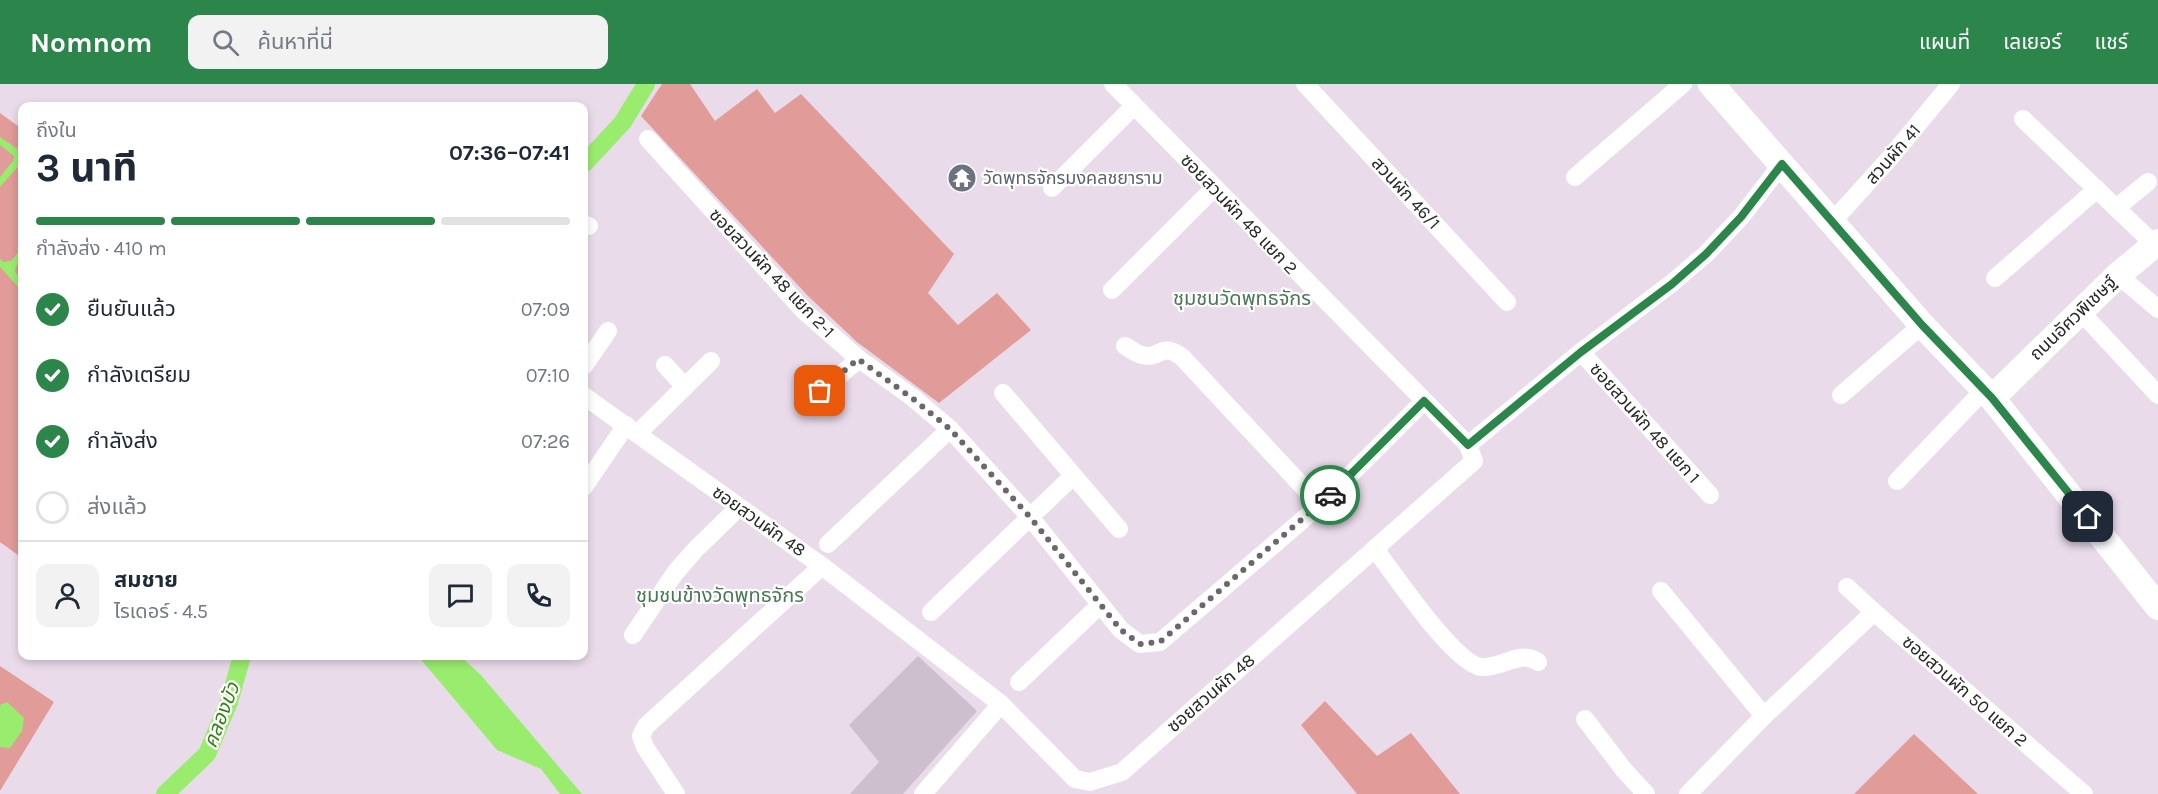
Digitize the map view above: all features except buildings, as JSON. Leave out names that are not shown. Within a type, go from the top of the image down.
[{"type":"street","name":"ซอยสวนผัก 48 แยก 2","points":[[1113,84],[1468,445]]},
{"type":"street","name":"สวนผัก 46/1","points":[[1305,84],[1507,302]]},
{"type":"street","points":[[1575,177],[1683,84]]},
{"type":"street","points":[[1711,84],[1922,325],[1988,394],[2158,607]]},
{"type":"street","name":"สวนผัก 41","points":[[1832,222],[1951,84]]},
{"type":"street","points":[[1052,188],[1134,106]]},
{"type":"street","points":[[2024,119],[2156,244]]},
{"type":"street","name":"ซอยสวนผัก 48 แยก 2-1","points":[[648,139],[804,311],[858,359],[950,429],[1030,517],[1121,630],[1140,644],[1160,642],[1320,505],[1424,401]]},
{"type":"street","points":[[1468,445],[1581,352],[1672,284],[1706,254],[1741,217],[1782,164]]},
{"type":"street","points":[[2116,208],[2148,182]]},
{"type":"street","points":[[1112,290],[1214,188]]},
{"type":"street","points":[[1995,278],[2097,189]]},
{"type":"street","name":"ถนนอัศวพิเชษฐ์","points":[[1988,394],[2118,275],[2156,244]]},
{"type":"street","points":[[2118,275],[2158,309]]},
{"type":"street","points":[[2080,311],[2158,395]]},
{"type":"street","points":[[1840,395],[1922,325]]},
{"type":"street","points":[[588,358],[608,331]]},
{"type":"street","points":[[1125,346],[1140,355],[1152,356],[1166,349],[1182,357],[1320,505]]},
{"type":"street","name":"ซอยสวนผัก 48 แยก 1","points":[[1581,352],[1710,495]]},
{"type":"street","points":[[804,406],[858,359]]},
{"type":"street","points":[[588,482],[632,429],[685,387],[711,361]]},
{"type":"street","points":[[665,365],[685,387]]},
{"type":"street","points":[[1003,393],[1119,529]]},
{"type":"street","points":[[1897,481],[1988,394]]},
{"type":"street","name":"ซอยสวนผัก 48","points":[[588,399],[822,566],[1000,704],[1084,788],[1122,772],[1474,461],[1468,445]]},
{"type":"street","points":[[828,544],[950,429]]},
{"type":"street","points":[[931,612],[1073,476]]},
{"type":"street","points":[[633,635],[675,573],[738,508]]},
{"type":"street","points":[[1375,549],[1448,645],[1472,665],[1484,667],[1498,665],[1524,657],[1531,657],[1538,662]]},
{"type":"street","points":[[676,794],[645,747],[641,736],[646,726],[822,566]]},
{"type":"street","name":"ซอยสวนผัก 50 แยก 2","points":[[1847,587],[2084,794]]},
{"type":"street","points":[[1661,591],[1764,716]]},
{"type":"street","points":[[1018,682],[1100,605]]},
{"type":"street","points":[[1688,794],[1764,716],[1874,612]]},
{"type":"street","points":[[922,794],[1000,704]]},
{"type":"street","points":[[1585,719],[1624,770],[1646,794]]},
{"type":"shaded area","points":[[662,84],[690,84],[715,121],[757,89],[775,113],[801,94],[954,254],[928,293],[958,325],[997,293],[1031,330],[939,403],[857,342],[808,296],[641,116]]},
{"type":"shaded area","points":[[0,113],[18,126],[18,555],[0,542]]},
{"type":"shaded area","points":[[0,137],[18,149],[18,167],[0,187],[0,177],[13,161],[14,156],[0,145]]},
{"type":"shaded area","points":[[18,253],[15,271],[18,276],[18,287],[0,267],[0,259],[4,262],[11,261]]},
{"type":"shaded area","points":[[421,660],[464,660],[480,674],[582,794],[560,794],[541,769],[497,750]]},
{"type":"shaded area","points":[[0,666],[54,702],[0,791]]},
{"type":"shaded area","points":[[1325,701],[1377,756],[1411,733],[1460,794],[1357,794],[1301,725]]},
{"type":"shaded area","points":[[7,702],[24,718],[22,731],[10,748],[0,747],[0,705]]},
{"type":"shaded area","points":[[1914,734],[1978,794],[1854,794]]},
{"type":"waterway","name":"คลองบัว","points":[[588,160],[623,122],[646,84]]},
{"type":"waterway","name":"คลองบัว","points":[[165,794],[207,754],[229,702],[241,660]]},
{"type":"way so far","points":[[820,391],[858,359],[912,398],[950,429],[1030,517],[1121,630],[1140,644],[1160,642],[1330,495]]},
{"type":"place","name":"วัดพุทธจักรมงคลชยาราม","points":[[962,178]]},
{"type":"district","name":"ชุมชนวัดพุทธจักร","points":[[1242,298]]},
{"type":"district","name":"ชุมชนข้างวัดพุทธจักร","points":[[720,595]]},
{"type":"route","points":[[1330,495],[1424,401],[1468,445],[1548,378],[1672,284],[1706,254],[1741,217],[1782,164],[1922,325],[1992,398],[2088,517]]}]
